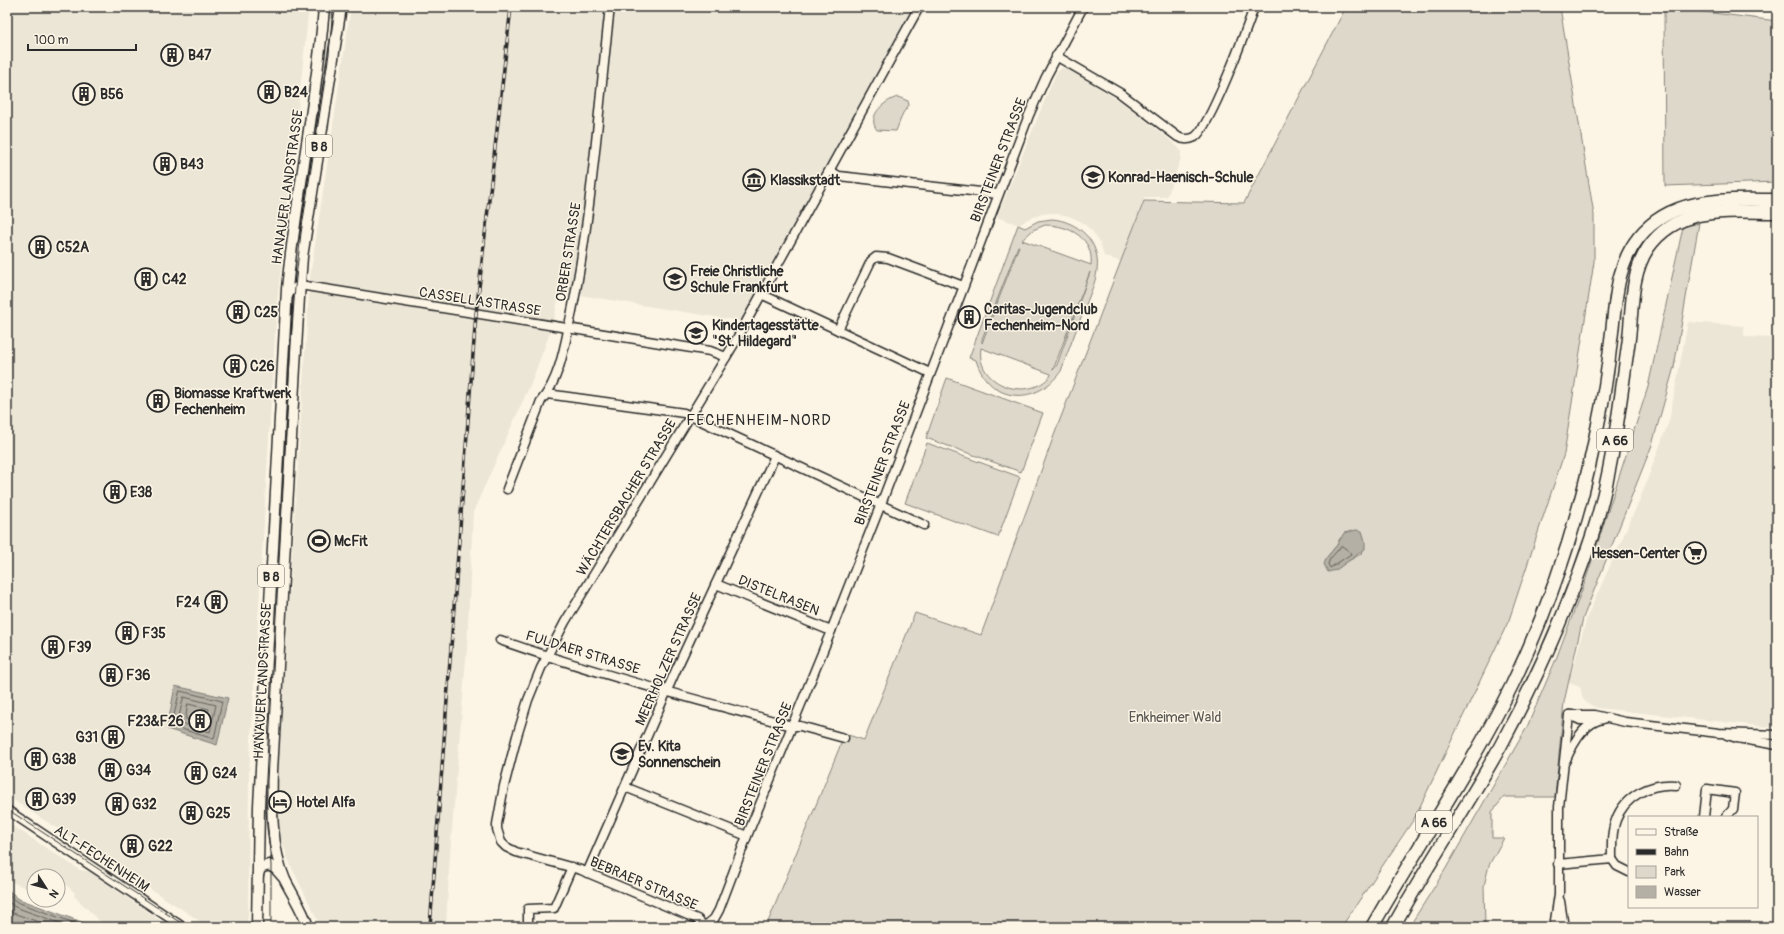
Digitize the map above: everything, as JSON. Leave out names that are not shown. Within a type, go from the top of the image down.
[{"type":"highway","name":"A 66","points":[[1372,927],[1459,781],[1512,685],[1553,590],[1570,539],[1588,474],[1608,368],[1618,281],[1628,255],[1639,237],[1652,225],[1672,211],[1711,200],[1777,200]]},
{"type":"highway","name":"A 66","points":[[1393,927],[1504,740],[1555,635],[1574,589],[1593,533],[1614,448],[1634,290],[1637,270],[1641,261],[1652,244],[1665,231],[1674,224],[1694,215],[1715,212],[1777,212]]},
{"type":"main road","name":"HANAUER LANDSTRASSE","points":[[257,927],[259,806],[286,299],[293,232],[319,69],[324,7]]},
{"type":"main road","name":"HANAUER LANDSTRASSE","points":[[308,927],[305,917],[285,879],[272,823],[272,771],[290,419],[302,257],[341,7]]},
{"type":"main road","points":[[258,878],[260,868],[269,865],[276,869],[285,879]]},
{"type":"street","name":"ORBER STRASSE","points":[[507,489],[541,401],[547,394],[558,367],[568,329],[587,224],[610,7]]},
{"type":"street","name":"WÄCHTERSBACHER STRASSE","points":[[506,847],[501,842],[497,830],[504,786],[523,714],[534,683],[547,656],[565,622],[726,357],[830,171],[919,7]]},
{"type":"street","name":"BIRSTEINER STRASSE","points":[[705,926],[716,914],[831,631],[1029,115],[1056,56],[1083,7]]},
{"type":"street","points":[[1056,56],[1120,92],[1178,137],[1188,139],[1195,137],[1204,126],[1233,63],[1254,7]]},
{"type":"street","points":[[830,171],[839,176],[998,194]]},
{"type":"street","points":[[838,330],[871,261],[876,257],[888,258],[963,286]]},
{"type":"street","points":[[286,299],[291,291],[300,285]]},
{"type":"street","name":"CASSELLASTRASSE","points":[[300,285],[710,351],[726,357]]},
{"type":"street","points":[[761,294],[930,373]]},
{"type":"street","points":[[547,394],[690,416],[924,525]]},
{"type":"street","name":"MEERHOLZER STRASSE","points":[[588,873],[668,691],[775,456]]},
{"type":"street","name":"DISTELRASEN","points":[[716,584],[831,631]]},
{"type":"street","name":"FULDAER STRASSE","points":[[500,640],[547,656],[668,691],[792,726],[800,726],[844,738]]},
{"type":"street","points":[[1569,715],[1580,720],[1606,719]]},
{"type":"street","points":[[1569,715],[1594,715],[1606,719],[1721,733],[1777,735]]},
{"type":"street","points":[[1565,927],[1559,894],[1558,807],[1569,715]]},
{"type":"street","points":[[1562,770],[1576,740],[1595,720]]},
{"type":"street","points":[[1721,733],[1777,749]]},
{"type":"street","points":[[1760,743],[1777,745]]},
{"type":"street","points":[[1628,872],[1617,866],[1612,859],[1613,830],[1616,819],[1626,803],[1633,797],[1649,788],[1660,785],[1676,785]]},
{"type":"street","points":[[625,788],[747,836]]},
{"type":"street","points":[[1704,816],[1707,789],[1735,793],[1733,809],[1727,816]]},
{"type":"street","name":"ALT-FECHENHEIM","points":[[7,810],[183,927]]},
{"type":"street","name":"BEBRAER STRASSE","points":[[506,847],[516,852],[572,867],[588,873],[697,919],[705,926]]},
{"type":"street","points":[[1558,864],[1612,859]]},
{"type":"street","name":"BEBRAER STRASSE","points":[[528,927],[528,909],[554,908],[572,867]]},
{"type":"street","points":[[1554,927],[1559,894]]},
{"type":"shaded area","points":[[7,7],[309,7],[277,303],[249,773],[248,917],[245,927],[209,927],[7,796]]},
{"type":"shaded area","points":[[351,7],[927,7],[740,321],[560,292],[551,330],[531,383],[473,512],[467,647],[450,854],[446,927],[321,927],[290,864],[280,836],[276,801],[310,277]]},
{"type":"shaded area","name":"Konrad-Haenisch-Schule","points":[[1062,68],[1069,69],[1123,103],[1164,135],[1181,151],[1181,158],[1167,197],[1145,197],[1122,262],[1104,256],[1100,243],[1093,232],[1082,222],[1069,216],[1052,213],[1042,214],[1028,219],[1019,225],[997,217],[1056,73]]},
{"type":"shaded area","points":[[1688,322],[1744,326],[1744,337],[1777,338],[1777,728],[1598,708],[1588,704],[1583,699],[1580,687],[1569,683],[1587,617],[1640,499],[1669,421]]},
{"type":"shaded area","points":[[7,822],[80,870],[90,872],[170,927],[106,927],[74,896],[75,893],[66,885],[66,868],[26,868],[26,888],[7,880]]},
{"type":"green space","name":"Enkheimer Wald","points":[[1346,7],[1560,7],[1594,215],[1594,262],[1564,454],[1509,620],[1414,819],[1342,927],[766,927],[845,734],[864,740],[915,613],[981,635],[1056,430],[1144,201],[1244,203]],"holes":[[[1340,538],[1365,541],[1361,554],[1341,565],[1327,557],[1337,545]]]},
{"type":"green space","points":[[1664,7],[1777,21],[1777,182],[1665,186]]},
{"type":"green space","points":[[898,97],[908,101],[909,105],[903,113],[896,131],[877,130],[874,125],[874,119],[878,109],[888,101]]},
{"type":"green space","points":[[1052,219],[1071,224],[1079,229],[1086,235],[1095,250],[1097,270],[1093,288],[1061,371],[1051,383],[1039,391],[1027,395],[1014,395],[1002,392],[991,385],[982,374],[976,360],[969,358],[1018,225],[1025,228],[1038,221]],"holes":[[[1045,225],[1063,227],[1078,235],[1084,240],[1088,247],[1091,256],[1091,265],[1022,240],[1033,230]],[[1018,246],[1019,246],[982,343],[982,339]],[[1090,272],[1057,365],[1053,370]],[[981,348],[1051,375],[1042,383],[1030,388],[1018,389],[995,381],[986,372],[981,361]]]},
{"type":"green space","points":[[1699,223],[1674,367],[1652,445],[1583,618],[1564,702],[1555,797],[1504,797],[1492,812],[1492,838],[1504,838],[1489,865],[1484,886],[1485,927],[1409,927],[1445,870],[1527,727],[1556,659],[1585,582],[1648,387],[1683,227]]},
{"type":"green space","points":[[947,378],[1043,413],[1021,472],[926,438]]},
{"type":"green space","points":[[927,443],[1020,477],[998,537],[905,503]]},
{"type":"water","points":[[1356,530],[1362,531],[1365,541],[1365,549],[1336,570],[1328,572],[1324,564],[1327,557],[1337,545],[1344,533]]},
{"type":"water","name":"F23&F26","points":[[175,686],[228,698],[217,745],[167,729]]},
{"type":"water","points":[[7,889],[19,899],[26,902],[26,908],[43,908],[95,927],[7,927]]},
{"type":"tram line","points":[[271,927],[271,865],[267,818],[267,781],[291,343],[301,233],[329,54],[333,7]]},
{"type":"tram line","points":[[7,809],[187,927]]},
{"type":"railway","points":[[430,927],[476,314],[511,7]]},
{"type":"place","name":"B47","points":[[172,55]]},
{"type":"place","name":"B24","points":[[269,92]]},
{"type":"place","name":"B56","points":[[84,94]]},
{"type":"place","name":"B43","points":[[165,164]]},
{"type":"place","name":"Konrad-Haenisch-Schule","points":[[1093,177]]},
{"type":"place","name":"Klassikstadt","points":[[754,180]]},
{"type":"place","name":"C52A","points":[[40,247]]},
{"type":"place","name":"C42","points":[[146,279]]},
{"type":"place","name":"Freie Christliche Schule Frankfurt","points":[[675,279]]},
{"type":"place","name":"C25","points":[[238,312]]},
{"type":"place","name":"Caritas-Jugendclub Fechenheim-Nord","points":[[969,317]]},
{"type":"place","name":"Kindertagesstätte \"St. Hildegard\"","points":[[696,333]]},
{"type":"place","name":"C26","points":[[235,366]]},
{"type":"place","name":"Biomasse Kraftwerk Fechenheim","points":[[158,401]]},
{"type":"place","name":"E38","points":[[115,492]]},
{"type":"place","name":"McFit","points":[[319,541]]},
{"type":"place","name":"Hessen-Center","points":[[1695,553]]},
{"type":"place","name":"F24","points":[[216,602]]},
{"type":"place","name":"F35","points":[[127,633]]},
{"type":"place","name":"F39","points":[[53,647]]},
{"type":"place","name":"F36","points":[[111,675]]},
{"type":"place","name":"F23&F26","points":[[200,721]]},
{"type":"place","name":"G31","points":[[113,737]]},
{"type":"place","name":"Ev. Kita Sonnenschein","points":[[622,754]]},
{"type":"place","name":"G38","points":[[36,759]]},
{"type":"place","name":"G34","points":[[110,770]]},
{"type":"place","name":"G24","points":[[196,773]]},
{"type":"place","name":"G39","points":[[37,799]]},
{"type":"place","name":"Hotel Alfa","points":[[280,802]]},
{"type":"place","name":"G32","points":[[117,804]]},
{"type":"place","name":"G25","points":[[191,813]]},
{"type":"place","name":"G22","points":[[132,846]]},
{"type":"district","name":"FECHENHEIM-NORD","points":[[759,420]]}]
